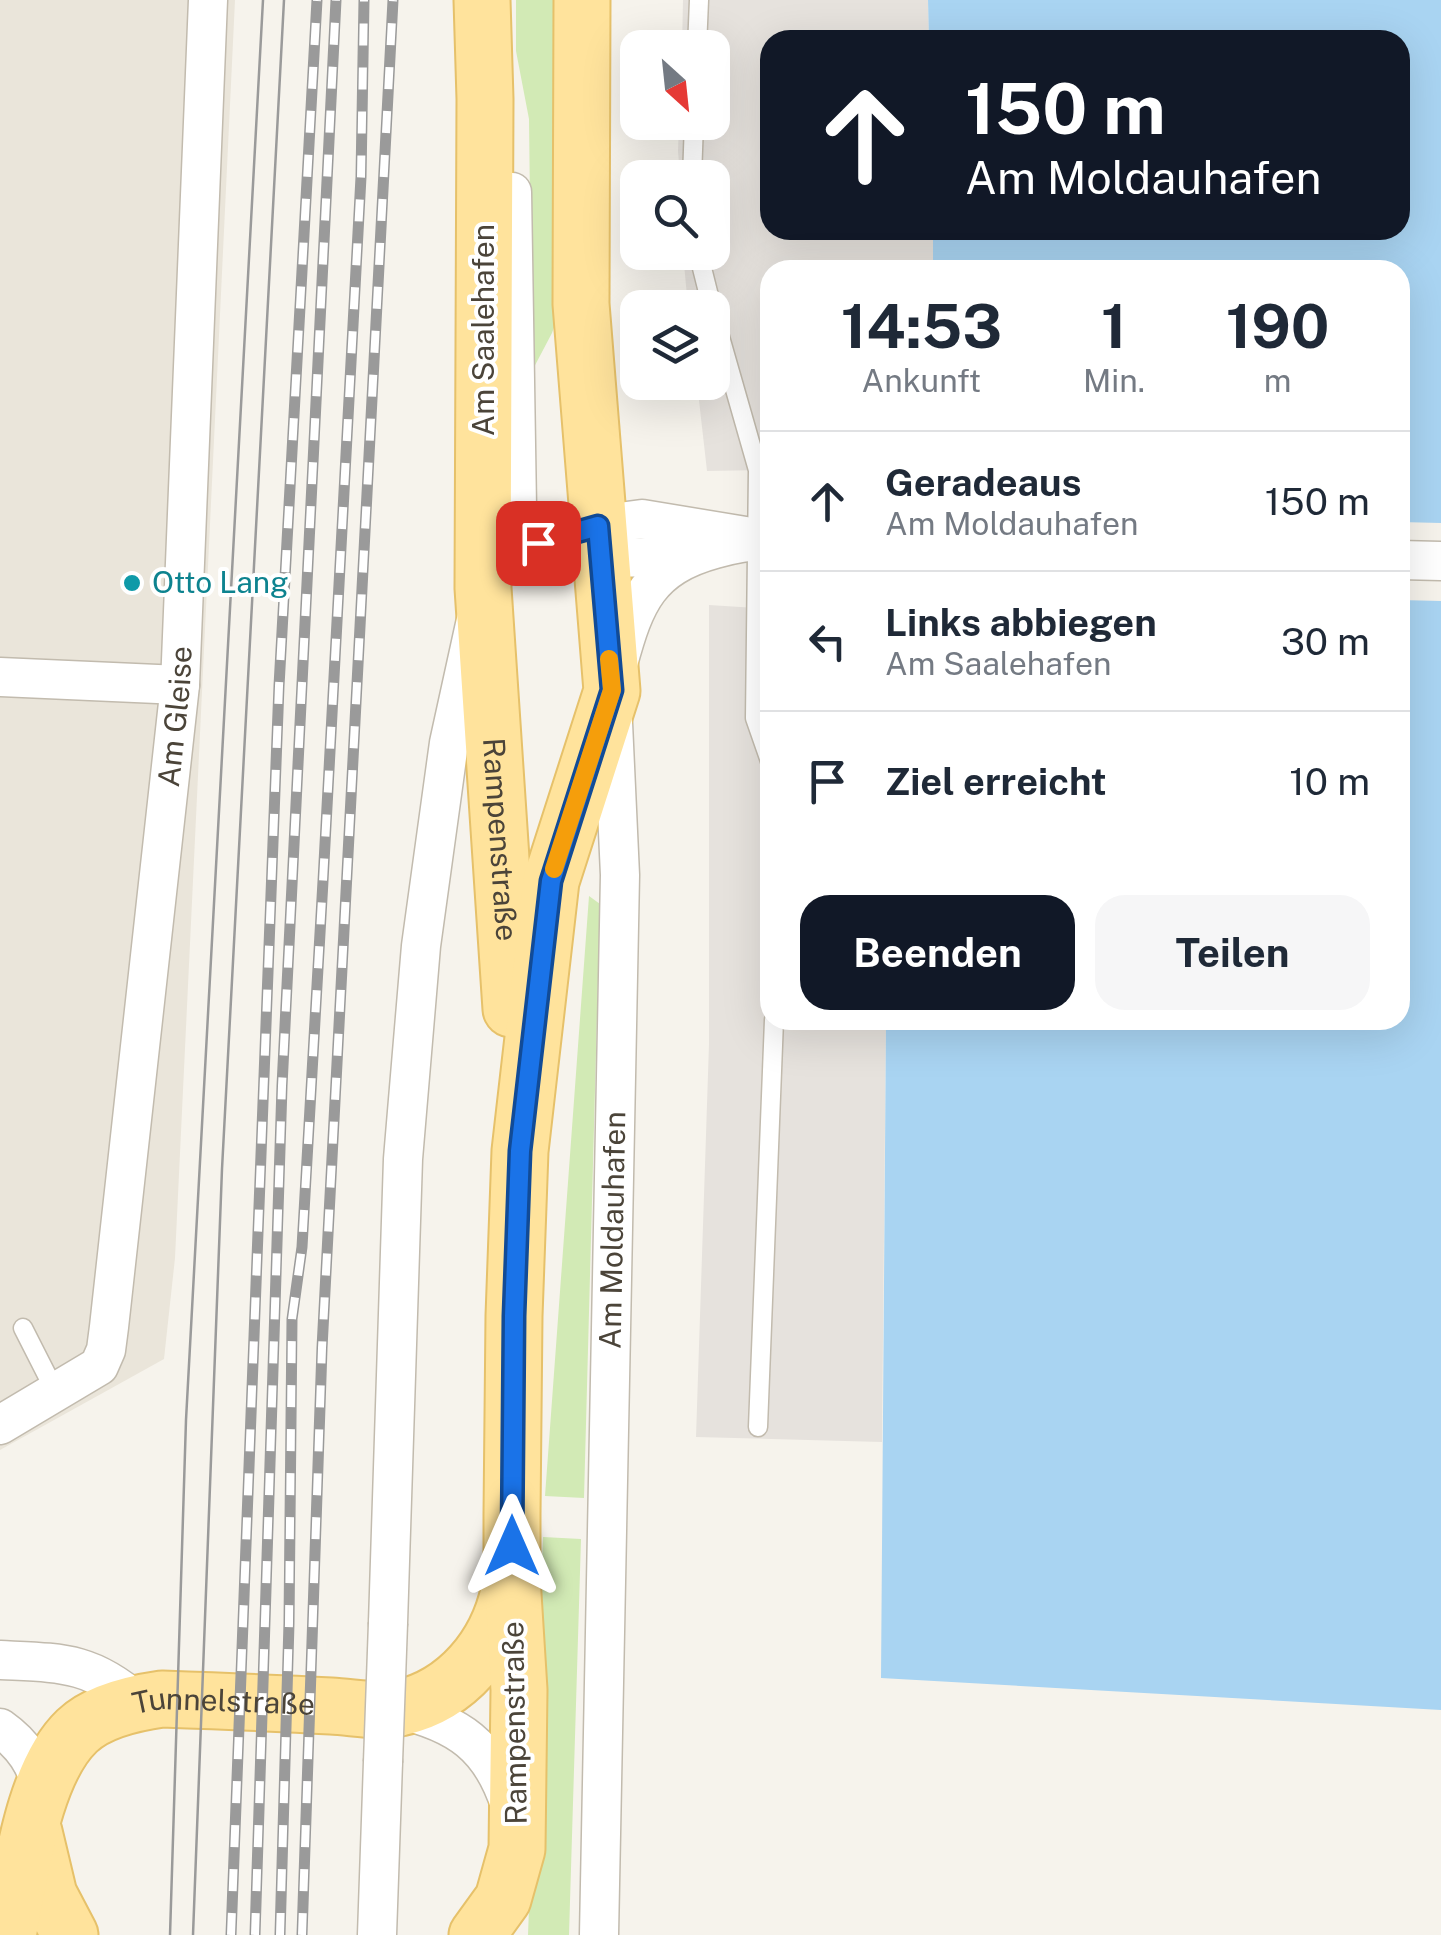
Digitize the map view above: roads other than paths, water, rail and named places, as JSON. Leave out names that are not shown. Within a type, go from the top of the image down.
[{"type":"main road","name":"Am Saalehafen","points":[[482,0],[483,588]]},
{"type":"main road","points":[[582,0],[581,304],[599,541]]},
{"type":"main road","name":"Am Moldauhafen","points":[[599,541],[612,690]]},
{"type":"main road","name":"Rampenstraße","points":[[483,588],[520,1151]]},
{"type":"main road","name":"Rampenstraße","points":[[516,1849],[519,1690],[512,1578],[520,1151],[551,881],[612,690]]},
{"type":"main road","name":"Tunnelstraße","points":[[138,1702],[162,1699],[398,1709],[438,1691],[484,1654],[504,1612],[512,1578]]},
{"type":"main road","points":[[8,1935],[38,1808],[63,1746],[91,1720],[138,1702]]},
{"type":"main road","points":[[38,1808],[49,1894],[70,1935]]},
{"type":"main road","points":[[477,1935],[503,1899],[516,1849]]},
{"type":"street","name":"Am Gleise","points":[[56,1393],[99,1366],[106,1350],[180,686],[208,0]]},
{"type":"street","name":"Am Saalehafen","points":[[498,0],[511,126],[517,507],[523,525],[538,543]]},
{"type":"street","points":[[377,1933],[403,1159],[421,946],[449,743],[483,588],[507,558],[538,543],[562,552],[599,541],[642,519],[760,539]]},
{"type":"street","points":[[599,541],[693,556]]},
{"type":"street","points":[[612,690],[643,595],[658,575],[693,556],[760,541]]},
{"type":"street","points":[[1410,560],[1441,561]]},
{"type":"street","points":[[0,676],[180,686]]},
{"type":"street","name":"Am Moldauhafen","points":[[598,1935],[620,875],[612,690]]},
{"type":"street","points":[[0,1424],[56,1393]]},
{"type":"street","name":"Tunnelstraße","points":[[0,1660],[81,1668],[110,1678],[138,1702]]},
{"type":"street","name":"Tunnelstraße","points":[[398,1709],[438,1721],[474,1741],[502,1781],[510,1804],[516,1849]]},
{"type":"street","points":[[0,1728],[16,1739],[38,1770],[38,1808]]},
{"type":"street","name":"Rampenstraße","points":[[512,1935],[516,1849]]},
{"type":"lane","points":[[698,30],[699,0]]},
{"type":"lane","points":[[730,371],[758,470],[760,493]]},
{"type":"lane","points":[[760,619],[755,718],[760,732]]},
{"type":"lane","points":[[758,1426],[774,1030]]},
{"type":"lane","points":[[23,1328],[56,1393]]},
{"type":"water","points":[[928,0],[1441,0],[1441,1710],[881,1678],[886,1030],[1410,1030],[1410,260],[933,260],[933,240],[1410,240],[1410,30],[929,30]]},
{"type":"tram line","points":[[170,1935],[186,1420],[263,0]]},
{"type":"tram line","points":[[193,1935],[222,1169],[284,0]]},
{"type":"railway","points":[[231,1935],[279,686],[317,0]]},
{"type":"railway","points":[[255,1935],[282,1086],[336,0]]},
{"type":"railway","points":[[280,1935],[292,1319],[302,1247],[323,881],[361,177],[364,0]]},
{"type":"railway","points":[[302,1935],[322,1348],[393,0]]},
{"type":"place","name":"Otto Lang","points":[[132,583]]}]
